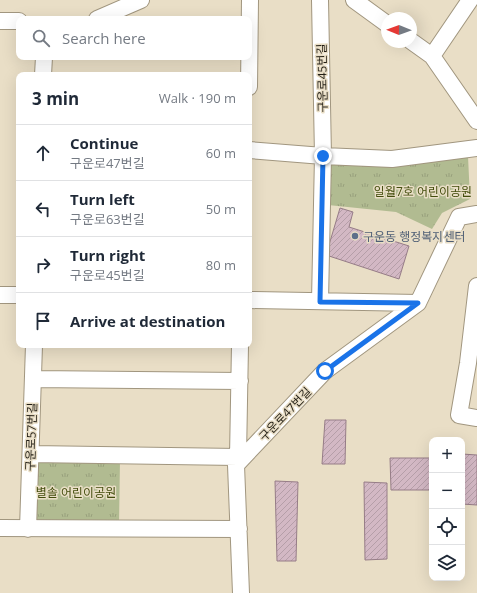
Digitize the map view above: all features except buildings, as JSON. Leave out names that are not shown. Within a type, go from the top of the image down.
[{"type":"street","points":[[104,16],[141,0]]},
{"type":"street","points":[[250,0],[250,16]]},
{"type":"street","name":"구운로45번길","points":[[320,0],[323,156],[320,302]]},
{"type":"street","points":[[354,0],[381,20]]},
{"type":"street","points":[[432,56],[470,0]]},
{"type":"street","points":[[0,21],[16,21]]},
{"type":"street","points":[[417,45],[432,56],[477,121]]},
{"type":"street","points":[[43,72],[44,60]]},
{"type":"street","points":[[249,60],[249,72]]},
{"type":"street","points":[[252,150],[323,156],[392,159],[477,148]]},
{"type":"street","name":"구운로47번길","points":[[237,461],[325,371],[418,303],[459,217],[477,214]]},
{"type":"street","points":[[477,286],[473,363],[459,414],[477,418]]},
{"type":"street","points":[[0,295],[16,296]]},
{"type":"street","points":[[252,300],[418,303]]},
{"type":"street","name":"구운로57번길","points":[[28,528],[34,348]]},
{"type":"street","name":"구운로47번길","points":[[240,348],[237,461],[241,593]]},
{"type":"street","points":[[33,380],[240,381]]},
{"type":"street","points":[[31,454],[237,461]]},
{"type":"street","points":[[0,528],[239,529]]},
{"type":"green space","name":"일월7호 어린이공원","points":[[468,156],[470,199],[442,213],[432,229],[396,212],[328,205],[328,161]]},
{"type":"green space","name":"별솔 어린이공원","points":[[34,458],[120,460],[119,526],[32,524]]},
{"type":"place","name":"구운동 행정복지센터","points":[[355,236]]},
{"type":"route","points":[[323,156],[320,302],[418,303],[325,371]]}]
